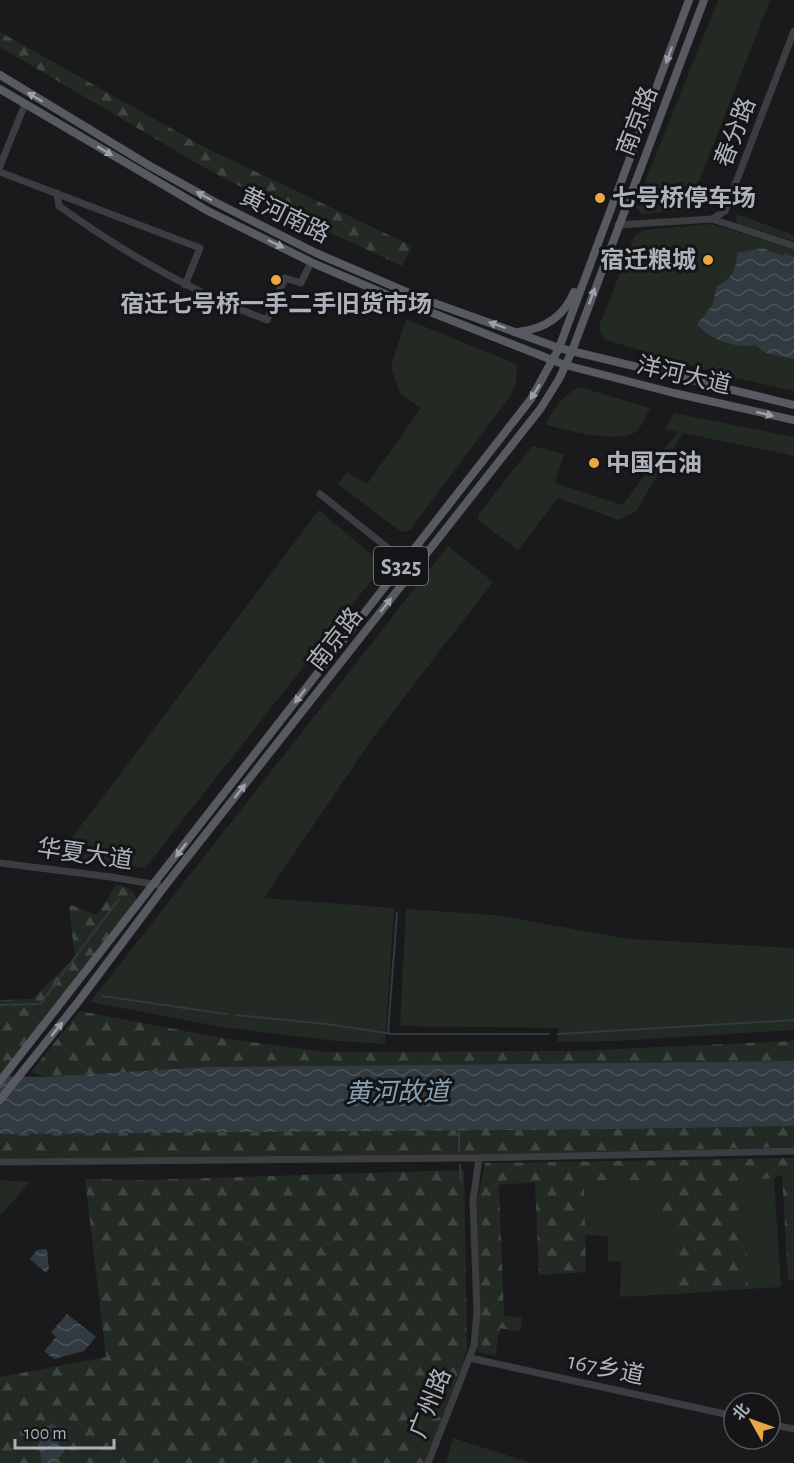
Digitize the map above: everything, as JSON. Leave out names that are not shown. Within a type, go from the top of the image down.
[{"type":"main road","name":"南京路","points":[[0,1081],[531,399],[560,348],[689,0]]},
{"type":"main road","name":"南京路","points":[[0,1100],[78,1002],[164,887],[541,408],[572,351],[704,0]]},
{"type":"main road","name":"黄河南路","points":[[0,75],[150,166],[316,253],[423,299],[572,351]]},
{"type":"main road","name":"黄河南路","points":[[0,89],[208,211],[311,262],[424,311],[565,365]]},
{"type":"main road","points":[[515,332],[533,330],[546,325],[571,300],[605,214],[612,207]]},
{"type":"main road","name":"洋河大道","points":[[572,351],[794,405]]},
{"type":"main road","name":"洋河大道","points":[[565,365],[794,420]]},
{"type":"street","name":"春分路","points":[[725,211],[794,31]]},
{"type":"street","points":[[0,166],[26,104]]},
{"type":"street","points":[[0,172],[200,248],[185,285]]},
{"type":"street","points":[[57,193],[59,206],[97,233],[185,285],[229,306],[267,320],[285,278],[301,284],[311,262]]},
{"type":"street","points":[[712,219],[725,211],[735,226]]},
{"type":"street","points":[[618,225],[712,219],[794,246]]},
{"type":"street","points":[[320,494],[414,569]]},
{"type":"street","name":"华夏大道","points":[[0,863],[164,887]]},
{"type":"street","points":[[0,1162],[479,1158],[794,1151]]},
{"type":"street","name":"广州路","points":[[428,1463],[474,1346],[477,1311],[473,1201],[479,1158]]},
{"type":"street","name":"167乡道","points":[[470,1358],[722,1413]]},
{"type":"green space","points":[[718,0],[770,0],[688,210],[642,214],[635,207]]},
{"type":"green space","points":[[0,32],[206,148],[412,246],[402,266],[318,227],[205,168],[0,47]]},
{"type":"green space","points":[[737,214],[794,235],[794,241],[738,224]]},
{"type":"green space","points":[[712,224],[794,250],[794,391],[731,377],[606,340],[602,336],[599,326],[635,236],[644,230]]},
{"type":"green space","points":[[406,319],[516,364],[517,374],[515,386],[509,398],[411,529],[405,532],[400,531],[338,484],[347,472],[367,484],[421,408],[400,394],[391,366]]},
{"type":"green space","points":[[580,387],[650,408],[640,428],[635,432],[617,437],[592,435],[546,425],[560,403],[569,393]]},
{"type":"green space","points":[[674,413],[794,437],[794,456],[683,433],[636,511],[619,520],[558,498],[518,550],[479,521],[478,516],[481,511],[532,446],[564,454],[555,483],[623,505],[678,432],[665,429]]},
{"type":"green space","points":[[319,510],[381,563],[378,572],[145,868],[58,856]]},
{"type":"green space","points":[[448,546],[493,582],[372,739],[264,898],[394,908],[385,1044],[336,1041],[221,1027],[90,1002]]},
{"type":"green space","points":[[116,885],[133,891],[136,901],[0,1076],[0,1000],[32,999],[75,957],[69,908],[71,905],[97,915]]},
{"type":"green space","points":[[406,909],[495,915],[629,939],[794,948],[794,1030],[617,1041],[558,1042],[558,1028],[400,1026]]},
{"type":"green space","points":[[80,1011],[227,1039],[325,1052],[575,1051],[794,1041],[794,1061],[204,1067],[45,1077],[31,1072]]},
{"type":"green space","points":[[794,1126],[794,1147],[456,1155],[0,1158],[0,1134],[18,1133]]},
{"type":"green space","points":[[794,1158],[794,1279],[788,1280],[782,1175],[774,1178],[744,1180],[748,1289],[675,1294],[673,1214],[657,1214],[656,1180],[584,1180],[586,1272],[539,1275],[535,1182],[499,1185],[504,1316],[522,1318],[520,1332],[500,1328],[495,1356],[478,1352],[477,1202],[485,1163]]},
{"type":"green space","points":[[464,1170],[467,1348],[463,1364],[424,1463],[0,1463],[0,1377],[106,1357],[85,1179],[143,1180]]},
{"type":"green space","points":[[774,1178],[781,1287],[748,1289],[744,1180]]},
{"type":"green space","points":[[0,1180],[30,1182],[0,1216]]},
{"type":"green space","points":[[584,1180],[656,1180],[657,1214],[673,1214],[675,1294],[620,1297],[621,1262],[608,1261],[608,1236],[585,1235]]},
{"type":"green space","points":[[453,1438],[531,1463],[446,1463]]},
{"type":"water","points":[[763,248],[783,256],[784,253],[794,257],[794,359],[766,353],[755,345],[739,346],[723,342],[708,334],[697,324],[712,306],[717,286],[726,281],[732,273],[737,253]]},
{"type":"water","name":"黄河故道","points":[[794,1061],[794,1126],[0,1134],[0,1076],[45,1077],[204,1067]]},
{"type":"water","points":[[45,1249],[49,1269],[46,1273],[30,1259],[37,1250]]},
{"type":"water","points":[[67,1314],[96,1337],[84,1351],[54,1359],[44,1351],[56,1337],[51,1332]]},
{"type":"water","points":[[52,1423],[59,1430],[59,1444],[65,1451],[54,1463],[42,1463],[40,1453],[42,1429]]},
{"type":"waterway","points":[[0,1005],[40,1004],[119,899]]},
{"type":"waterway","points":[[388,1032],[397,913]]},
{"type":"waterway","points":[[102,996],[226,1014]]},
{"type":"waterway","points":[[236,1015],[327,1024],[392,1034],[549,1034]]},
{"type":"waterway","points":[[558,1034],[794,1020]]},
{"type":"waterway","points":[[459,1130],[459,1151]]},
{"type":"waterway","points":[[460,1165],[461,1181]]},
{"type":"place","name":"七号桥停车场","points":[[600,198]]},
{"type":"place","name":"宿迁粮城","points":[[708,260]]},
{"type":"place","name":"宿迁七号桥一手二手旧货市场","points":[[276,280]]},
{"type":"place","name":"中国石油","points":[[594,463]]}]
